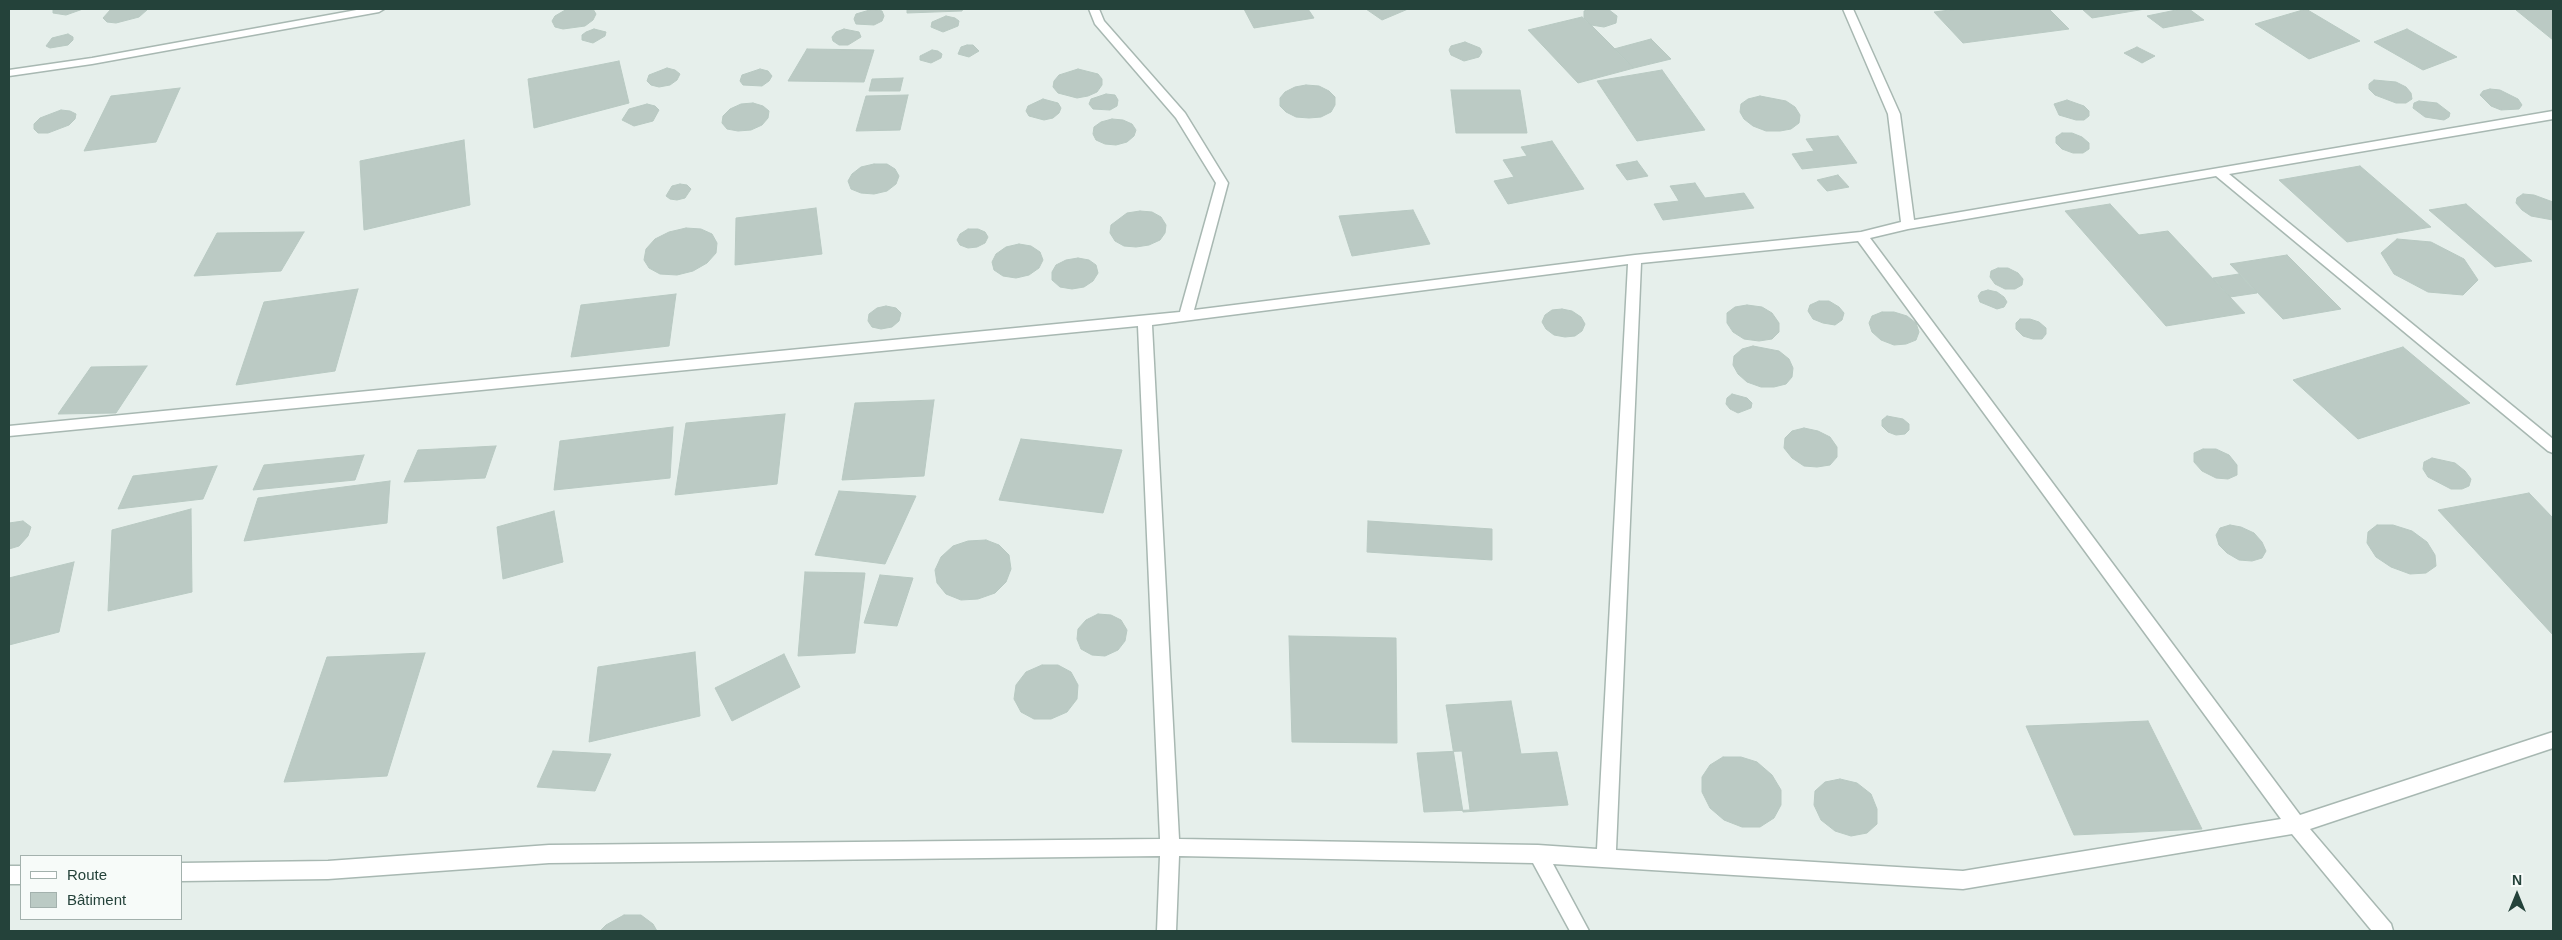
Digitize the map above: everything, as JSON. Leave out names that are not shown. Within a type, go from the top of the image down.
[{"type":"street","points":[[9,73],[92,61],[379,9]]},
{"type":"street","points":[[1094,9],[1099,22],[1181,116],[1222,183],[1186,316]]},
{"type":"street","points":[[1848,9],[1894,114],[1908,225]]},
{"type":"street","points":[[9,431],[1145,321],[1635,259],[1861,236],[1908,225],[2218,171],[2553,116]]},
{"type":"street","points":[[2218,171],[2553,447]]},
{"type":"street","points":[[1861,236],[2296,825],[2384,931]]},
{"type":"street","points":[[1606,859],[1635,259]]},
{"type":"street","points":[[1145,321],[1170,847],[1167,931]]},
{"type":"street","points":[[182,872],[328,870],[549,854],[1170,847],[1538,854],[1964,880],[2296,825],[2553,740]]},
{"type":"street","points":[[1538,854],[1580,931]]},
{"type":"building","points":[[53,9],[83,9],[66,15],[53,13]]},
{"type":"building","points":[[111,9],[148,9],[139,17],[116,23],[107,22],[103,18]]},
{"type":"building","points":[[567,9],[593,9],[596,14],[593,20],[585,26],[563,29],[555,27],[552,21],[555,16]]},
{"type":"building","points":[[873,9],[882,11],[884,16],[882,21],[874,25],[856,24],[854,19],[856,14]]},
{"type":"building","points":[[907,9],[963,9],[962,11],[907,13]]},
{"type":"building","points":[[1244,9],[1308,9],[1314,18],[1254,28]]},
{"type":"building","points":[[1366,9],[1408,9],[1382,20]]},
{"type":"building","points":[[1608,9],[1617,16],[1616,23],[1604,27],[1591,25],[1584,18],[1584,11]]},
{"type":"building","points":[[1958,9],[2049,9],[2069,29],[1963,43],[1934,12]]},
{"type":"building","points":[[2082,9],[2145,9],[2092,18]]},
{"type":"building","points":[[2189,9],[2204,20],[2163,28],[2147,16]]},
{"type":"building","points":[[2306,9],[2360,41],[2309,59],[2255,24]]},
{"type":"building","points":[[2534,9],[2553,9],[2553,40],[2516,10]]},
{"type":"building","points":[[946,16],[959,21],[958,26],[943,32],[931,27],[932,22]]},
{"type":"building","points":[[1582,17],[1634,68],[1578,83],[1528,30]]},
{"type":"building","points":[[594,29],[606,32],[605,36],[593,43],[582,40],[582,35]]},
{"type":"building","points":[[844,29],[859,32],[861,37],[848,45],[839,45],[833,41],[832,37],[836,32]]},
{"type":"building","points":[[2407,29],[2457,57],[2423,70],[2374,42]]},
{"type":"building","points":[[68,34],[73,37],[73,40],[68,45],[50,48],[46,46],[52,38]]},
{"type":"building","points":[[1651,39],[1671,59],[1634,68],[1614,49]]},
{"type":"building","points":[[1465,42],[1480,48],[1482,52],[1479,57],[1464,61],[1451,55],[1449,50],[1451,46]]},
{"type":"building","points":[[973,45],[979,51],[969,57],[958,54],[961,47]]},
{"type":"building","points":[[2137,47],[2155,56],[2142,63],[2124,53]]},
{"type":"building","points":[[807,49],[874,50],[864,82],[788,81]]},
{"type":"building","points":[[932,50],[942,54],[941,58],[931,63],[920,60],[920,56]]},
{"type":"building","points":[[619,61],[629,103],[534,128],[528,79]]},
{"type":"building","points":[[667,68],[675,70],[680,74],[677,80],[670,85],[659,87],[651,85],[647,81],[649,75]]},
{"type":"building","points":[[760,69],[768,71],[772,76],[769,81],[762,86],[743,85],[740,81],[742,75]]},
{"type":"building","points":[[1078,69],[1098,74],[1102,79],[1102,85],[1097,92],[1077,98],[1058,93],[1053,87],[1054,81],[1059,75]]},
{"type":"building","points":[[1662,70],[1705,130],[1637,141],[1597,81]]},
{"type":"building","points":[[903,78],[900,91],[869,91],[872,79]]},
{"type":"building","points":[[2374,80],[2396,82],[2406,87],[2411,93],[2412,99],[2406,103],[2396,103],[2375,95],[2369,89],[2369,84]]},
{"type":"building","points":[[1306,85],[1319,86],[1329,91],[1335,97],[1335,105],[1331,112],[1321,117],[1296,117],[1286,112],[1280,106],[1280,98],[1285,92],[1295,87]]},
{"type":"building","points":[[180,88],[156,142],[84,151],[111,96]]},
{"type":"building","points":[[2490,89],[2500,90],[2518,99],[2522,105],[2519,109],[2501,110],[2491,106],[2480,95],[2483,91]]},
{"type":"building","points":[[1451,90],[1520,90],[1527,133],[1456,133]]},
{"type":"building","points":[[1106,94],[1115,95],[1118,100],[1117,106],[1110,110],[1093,109],[1089,104],[1091,99]]},
{"type":"building","points":[[908,95],[900,130],[856,131],[866,96]]},
{"type":"building","points":[[1760,96],[1786,101],[1795,107],[1800,115],[1799,123],[1791,129],[1780,131],[1766,131],[1753,126],[1744,119],[1740,112],[1741,104],[1748,99]]},
{"type":"building","points":[[1043,99],[1058,103],[1061,108],[1059,113],[1053,118],[1044,120],[1029,116],[1026,111],[1028,106]]},
{"type":"building","points":[[2067,100],[2084,106],[2089,111],[2089,116],[2084,120],[2076,120],[2059,115],[2054,104]]},
{"type":"building","points":[[2419,101],[2437,103],[2450,113],[2449,117],[2444,120],[2425,117],[2413,108],[2414,103]]},
{"type":"building","points":[[753,103],[763,106],[769,111],[768,118],[762,125],[751,130],[738,131],[727,129],[722,123],[723,116],[730,109],[741,104]]},
{"type":"building","points":[[647,104],[655,106],[659,110],[653,121],[634,126],[622,120],[629,109]]},
{"type":"building","points":[[61,110],[76,114],[75,119],[69,125],[48,133],[38,133],[34,129],[34,124],[40,118]]},
{"type":"building","points":[[1112,119],[1123,120],[1132,124],[1136,130],[1134,136],[1127,142],[1116,145],[1105,144],[1096,140],[1093,134],[1094,127],[1101,122]]},
{"type":"building","points":[[2062,133],[2072,133],[2082,137],[2089,143],[2089,149],[2083,153],[2073,153],[2062,149],[2056,143],[2056,137]]},
{"type":"building","points":[[1838,136],[1857,163],[1802,169],[1792,154],[1814,151],[1806,139]]},
{"type":"building","points":[[464,140],[470,205],[364,230],[360,161]]},
{"type":"building","points":[[1552,141],[1584,189],[1508,204],[1494,181],[1514,177],[1503,160],[1527,156],[1521,147]]},
{"type":"building","points":[[1637,161],[1648,176],[1627,180],[1616,165]]},
{"type":"building","points":[[887,164],[895,169],[899,176],[896,184],[887,191],[874,194],[861,193],[851,189],[848,181],[852,174],[861,167]]},
{"type":"building","points":[[2360,166],[2431,227],[2347,242],[2279,180]]},
{"type":"building","points":[[1838,175],[1849,187],[1827,191],[1817,180]]},
{"type":"building","points":[[1695,183],[1705,198],[1744,193],[1754,208],[1663,220],[1654,204],[1679,201],[1670,186]]},
{"type":"building","points":[[687,185],[691,189],[685,198],[677,200],[666,196],[672,186]]},
{"type":"building","points":[[2523,194],[2534,195],[2553,202],[2553,220],[2531,216],[2522,210],[2516,203],[2517,198]]},
{"type":"building","points":[[2110,204],[2139,235],[2168,231],[2245,313],[2166,326],[2065,211]]},
{"type":"building","points":[[2466,204],[2532,261],[2495,267],[2429,210]]},
{"type":"building","points":[[816,208],[822,254],[735,265],[736,218]]},
{"type":"building","points":[[1413,210],[1430,244],[1352,256],[1339,216]]},
{"type":"building","points":[[1152,212],[1161,217],[1166,225],[1165,233],[1160,240],[1149,245],[1136,247],[1124,246],[1115,241],[1110,233],[1111,225],[1127,213]]},
{"type":"building","points":[[686,228],[701,229],[712,234],[717,243],[716,253],[707,263],[693,271],[677,275],[660,274],[649,268],[644,260],[646,249],[655,239],[669,232]]},
{"type":"building","points":[[968,229],[978,229],[985,232],[988,237],[985,243],[977,247],[968,248],[960,245],[957,240],[960,234]]},
{"type":"building","points":[[304,232],[281,271],[194,276],[217,233]]},
{"type":"building","points":[[2397,239],[2431,242],[2464,259],[2478,280],[2463,295],[2428,292],[2394,274],[2381,253]]},
{"type":"building","points":[[1019,244],[1031,246],[1040,252],[1043,260],[1039,268],[1029,275],[1016,278],[1003,276],[994,270],[992,262],[996,254],[1006,247]]},
{"type":"building","points":[[2287,255],[2341,309],[2283,319],[2230,264]]},
{"type":"building","points":[[1078,258],[1089,260],[1096,265],[1098,273],[1093,281],[1084,287],[1072,289],[1060,287],[1052,280],[1052,272],[1056,265],[1066,260]]},
{"type":"building","points":[[1998,268],[2008,268],[2018,273],[2023,279],[2022,285],[2015,289],[2005,289],[1995,284],[1990,277],[1991,271]]},
{"type":"building","points":[[2239,274],[2257,293],[2230,297],[2213,278]]},
{"type":"building","points":[[358,289],[335,371],[236,385],[264,302]]},
{"type":"building","points":[[1988,290],[1997,292],[2004,297],[2007,302],[2004,307],[1997,309],[1980,302],[1978,296],[1981,292]]},
{"type":"building","points":[[676,294],[669,346],[571,357],[581,305]]},
{"type":"building","points":[[1819,301],[1829,301],[1839,307],[1844,313],[1842,320],[1835,325],[1813,319],[1808,311],[1810,305]]},
{"type":"building","points":[[1747,305],[1762,307],[1772,313],[1779,323],[1779,332],[1772,339],[1759,341],[1744,339],[1733,332],[1727,323],[1727,313],[1735,307]]},
{"type":"building","points":[[886,306],[896,308],[901,313],[899,321],[892,327],[881,329],[872,327],[868,321],[869,314],[877,308]]},
{"type":"building","points":[[1552,310],[1572,311],[1581,317],[1585,324],[1582,331],[1575,336],[1554,335],[1546,329],[1542,322],[1545,315]]},
{"type":"building","points":[[1882,312],[1894,312],[1907,316],[1916,323],[1919,332],[1916,340],[1906,344],[1894,345],[1881,340],[1872,332],[1869,323],[1872,316]]},
{"type":"building","points":[[2020,319],[2030,319],[2039,322],[2046,328],[2046,334],[2042,339],[2023,336],[2016,329],[2016,323]]},
{"type":"building","points":[[1753,346],[1779,351],[1789,359],[1793,368],[1792,377],[1786,384],[1774,387],[1761,387],[1747,382],[1738,374],[1733,365],[1734,356],[1742,349]]},
{"type":"building","points":[[2403,347],[2470,403],[2358,439],[2293,380]]},
{"type":"building","points":[[147,366],[116,413],[58,414],[91,367]]},
{"type":"building","points":[[1732,394],[1747,398],[1752,403],[1751,408],[1738,413],[1730,409],[1726,404],[1727,398]]},
{"type":"building","points":[[934,400],[924,476],[842,480],[855,403]]},
{"type":"building","points":[[785,414],[777,484],[675,495],[686,423]]},
{"type":"building","points":[[1887,416],[1903,419],[1909,424],[1909,430],[1905,434],[1896,435],[1888,432],[1882,426],[1882,420]]},
{"type":"building","points":[[673,427],[670,478],[554,490],[560,441]]},
{"type":"building","points":[[1804,428],[1818,431],[1830,437],[1837,447],[1837,457],[1830,465],[1804,466],[1792,458],[1784,448],[1785,438],[1792,431]]},
{"type":"building","points":[[1021,439],[1122,450],[1103,513],[999,500]]},
{"type":"building","points":[[496,446],[485,478],[404,482],[418,450]]},
{"type":"building","points":[[2203,449],[2216,449],[2229,455],[2237,465],[2237,475],[2228,479],[2216,478],[2202,471],[2194,462],[2194,453]]},
{"type":"building","points":[[364,455],[355,480],[253,490],[264,465]]},
{"type":"building","points":[[2432,458],[2455,463],[2471,479],[2469,486],[2462,489],[2451,489],[2428,477],[2423,469],[2424,462]]},
{"type":"building","points":[[217,466],[203,499],[118,509],[133,476]]},
{"type":"building","points":[[390,481],[387,523],[244,541],[258,498]]},
{"type":"building","points":[[839,491],[916,496],[885,564],[815,555]]},
{"type":"building","points":[[2529,493],[2553,518],[2553,635],[2438,510]]},
{"type":"building","points":[[191,509],[192,592],[108,611],[112,530]]},
{"type":"building","points":[[554,511],[563,562],[503,579],[497,527]]},
{"type":"building","points":[[23,521],[31,527],[28,536],[19,546],[9,549],[9,523]]},
{"type":"building","points":[[1368,521],[1492,529],[1492,560],[1367,552]]},
{"type":"building","points":[[2230,525],[2241,527],[2254,533],[2262,542],[2266,551],[2262,558],[2252,561],[2239,560],[2227,553],[2219,545],[2216,535],[2220,528]]},
{"type":"building","points":[[2377,525],[2393,525],[2412,531],[2427,542],[2435,555],[2436,566],[2426,573],[2410,574],[2391,567],[2376,557],[2367,543],[2368,532]]},
{"type":"building","points":[[986,540],[999,545],[1009,555],[1011,569],[1006,582],[995,593],[978,599],[961,600],[946,594],[937,583],[935,570],[941,557],[953,546],[968,541]]},
{"type":"building","points":[[74,562],[59,632],[9,645],[9,578]]},
{"type":"building","points":[[805,572],[865,573],[855,653],[798,656]]},
{"type":"building","points":[[880,575],[913,578],[897,626],[864,623]]},
{"type":"building","points":[[1098,614],[1111,615],[1121,620],[1127,630],[1125,641],[1118,650],[1105,656],[1092,655],[1081,649],[1077,639],[1078,629],[1086,620]]},
{"type":"building","points":[[1289,636],[1396,638],[1397,743],[1292,742]]},
{"type":"building","points":[[695,652],[700,716],[589,742],[598,667]]},
{"type":"building","points":[[425,653],[387,776],[284,782],[327,657]]},
{"type":"building","points":[[784,654],[800,687],[732,721],[715,688]]},
{"type":"building","points":[[1042,665],[1058,665],[1071,672],[1078,685],[1077,699],[1067,712],[1051,719],[1034,719],[1021,712],[1014,699],[1016,685],[1026,672]]},
{"type":"building","points":[[1511,701],[1521,754],[1557,752],[1568,805],[1463,812],[1446,705]]},
{"type":"building","points":[[2148,721],[2202,829],[2074,835],[2026,726]]},
{"type":"building","points":[[553,751],[611,754],[595,791],[537,787]]},
{"type":"building","points":[[1462,751],[1470,810],[1424,812],[1417,753]]},
{"type":"building","points":[[1723,757],[1741,757],[1757,762],[1772,775],[1781,790],[1781,805],[1774,818],[1760,827],[1742,827],[1724,820],[1710,808],[1702,792],[1702,777],[1710,765]]},
{"type":"building","points":[[1840,779],[1857,783],[1871,794],[1877,809],[1877,824],[1867,833],[1851,836],[1835,831],[1821,820],[1814,805],[1815,791],[1825,782]]},
{"type":"building","points":[[624,915],[641,915],[653,924],[657,931],[600,931],[606,925]]}]
